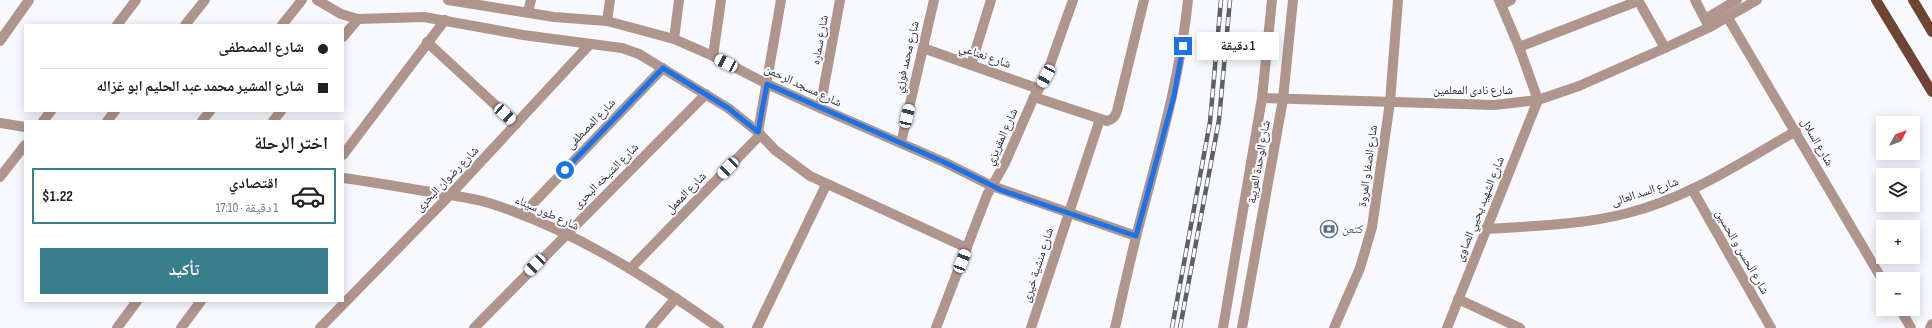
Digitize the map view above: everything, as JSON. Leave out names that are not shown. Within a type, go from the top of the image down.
[{"type":"main road","points":[[1876,0],[1932,92]]},
{"type":"main road","points":[[1913,0],[1932,32]]},
{"type":"street","points":[[0,41],[30,0]]},
{"type":"street","points":[[118,24],[136,0]]},
{"type":"street","points":[[186,24],[206,0]]},
{"type":"street","points":[[283,24],[302,0]]},
{"type":"street","points":[[317,0],[341,14],[358,19],[424,17],[523,35],[622,48],[639,54],[728,108],[759,133],[792,164],[826,185],[967,248]]},
{"type":"street","name":"شارع مسجد الرحمن","points":[[448,0],[567,18],[607,21],[674,39],[713,56],[767,84],[959,169],[992,186],[1068,214],[1136,236]]},
{"type":"street","points":[[528,12],[530,0]]},
{"type":"street","points":[[607,21],[610,0]]},
{"type":"street","points":[[674,39],[679,0]]},
{"type":"street","points":[[713,56],[721,0]]},
{"type":"street","points":[[759,133],[781,0]]},
{"type":"street","name":"شارع سماره","points":[[820,108],[840,0]]},
{"type":"street","name":"شارع محمد فوزي","points":[[901,143],[934,0]]},
{"type":"street","points":[[972,65],[991,0]]},
{"type":"street","name":"شارع المقريزي","points":[[936,328],[992,186],[1005,163],[1052,61],[1072,0]]},
{"type":"street","points":[[1100,119],[1107,121],[1116,116],[1144,0]]},
{"type":"street","points":[[1115,328],[1136,236],[1174,96],[1181,58],[1188,0]]},
{"type":"street","name":"شارع الوحدة العربية","points":[[1223,328],[1262,98],[1272,0]]},
{"type":"street","name":"شارع الوحدة العربية","points":[[1242,328],[1283,99],[1293,0]]},
{"type":"street","name":"شارع الصفا و المروة","points":[[1334,328],[1360,268],[1372,227],[1390,102],[1398,0]]},
{"type":"street","points":[[1512,0],[1500,2],[1519,47],[1538,100]]},
{"type":"street","points":[[1519,47],[1638,0],[1665,48]]},
{"type":"street","points":[[1695,0],[1707,23],[1737,0]]},
{"type":"street","name":"شارع نادى المعلمين","points":[[1262,98],[1494,105],[1538,100],[1579,86],[1665,48],[1707,23],[1728,18],[1757,0]]},
{"type":"street","name":"شارع السلال","points":[[1728,18],[1878,272]]},
{"type":"street","points":[[344,36],[358,19]]},
{"type":"street","points":[[344,154],[445,20]]},
{"type":"street","points":[[427,42],[516,124]]},
{"type":"street","name":"شارع رضوان البحرى","points":[[320,328],[450,195],[590,44]]},
{"type":"street","name":"شارع نعناعي","points":[[923,48],[972,65],[1100,119]]},
{"type":"street","name":"شارع المصطفى","points":[[522,215],[663,68]]},
{"type":"street","name":"شارع الشيخه البحرى","points":[[474,328],[706,94]]},
{"type":"street","name":"شارع الشهيد يحيي الصاوى","points":[[1447,328],[1538,100]]},
{"type":"street","points":[[44,120],[50,112]]},
{"type":"street","points":[[108,120],[114,112]]},
{"type":"street","points":[[203,120],[209,112]]},
{"type":"street","points":[[274,120],[280,112]]},
{"type":"street","name":"شارع منشية خيرى","points":[[1030,328],[1100,119]]},
{"type":"street","points":[[0,123],[24,127]]},
{"type":"street","name":"شارع السد العالى","points":[[1486,229],[1596,220],[1648,207],[1692,189],[1796,131]]},
{"type":"street","name":"شارع المعمل","points":[[630,269],[759,133]]},
{"type":"street","points":[[0,178],[24,146]]},
{"type":"street","name":"شارع طور سيناء","points":[[344,178],[450,195],[488,203],[522,215],[566,234],[630,269],[676,298],[719,328]]},
{"type":"street","points":[[757,328],[826,185]]},
{"type":"street","name":"شارع الحسن و الحسين","points":[[1692,189],[1771,328]]},
{"type":"street","points":[[650,328],[676,298]]},
{"type":"street","points":[[1458,299],[1520,328]]},
{"type":"street","points":[[117,328],[136,302]]},
{"type":"street","points":[[181,328],[200,302]]},
{"type":"street","points":[[1904,316],[1911,328]]},
{"type":"street","points":[[1930,328],[1932,324]]},
{"type":"railway","points":[[1172,328],[1210,122],[1221,0]]},
{"type":"railway","points":[[1180,328],[1219,120],[1230,0]]},
{"type":"place","name":"كتعن","points":[[1329,229]]},
{"type":"route","points":[[565,170],[663,68],[728,108],[758,132],[767,84],[944,162],[1001,190],[1136,236],[1174,96],[1183,46]]}]
